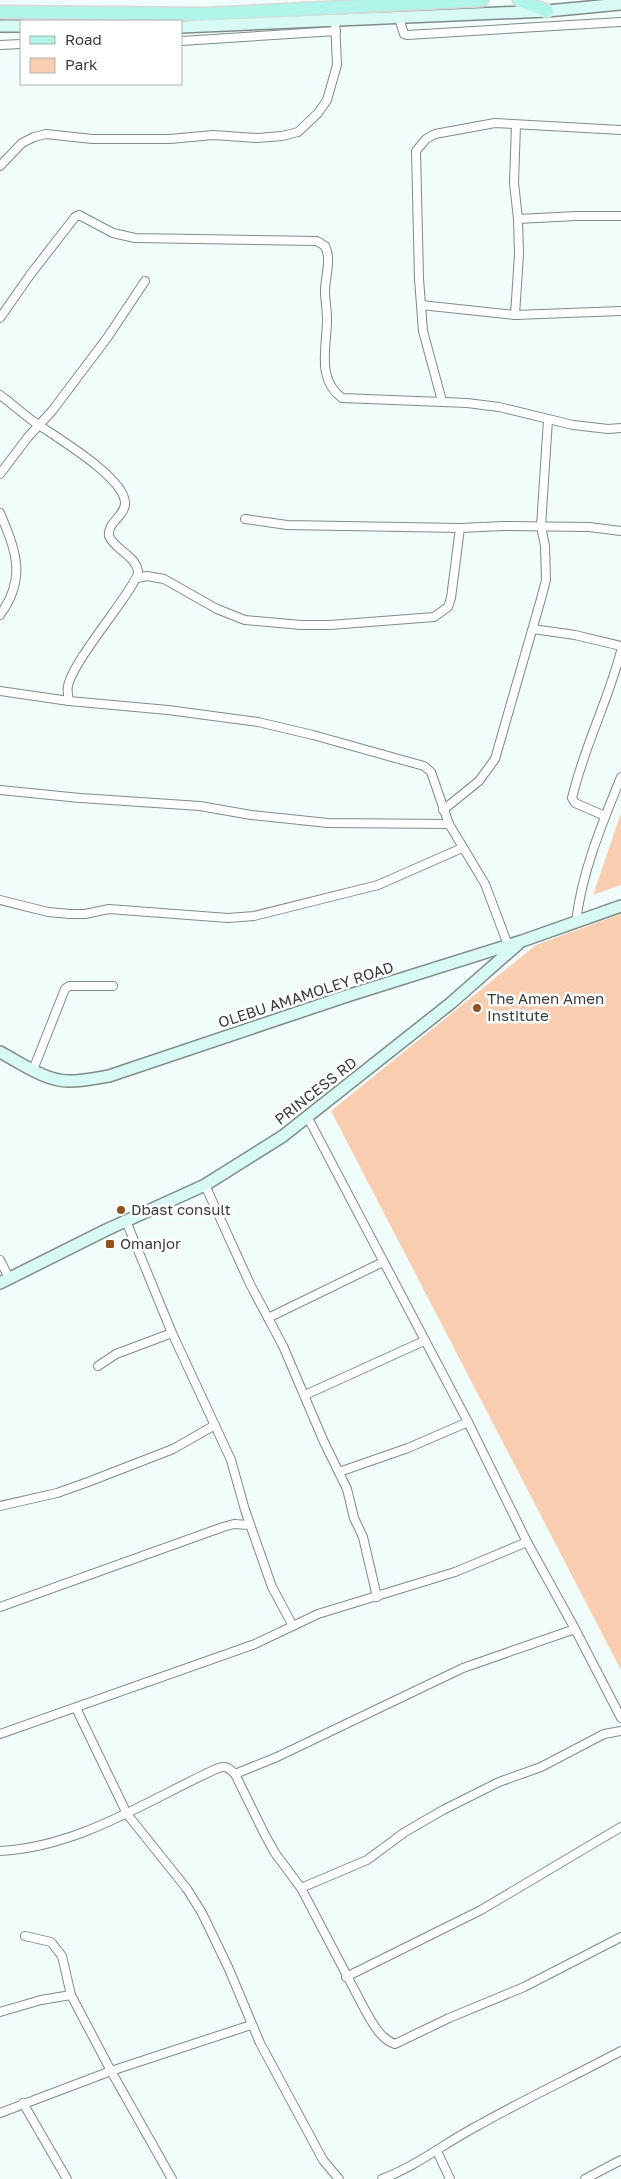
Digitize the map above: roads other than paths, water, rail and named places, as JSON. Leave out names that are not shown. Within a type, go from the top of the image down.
[{"type":"main road","points":[[0,12],[206,14],[244,6],[482,0]]},
{"type":"main road","points":[[519,0],[547,11]]},
{"type":"street","points":[[182,41],[297,34],[335,26],[399,18],[547,11],[621,4]]},
{"type":"street","points":[[399,18],[404,34],[407,35],[621,22]]},
{"type":"street","points":[[182,26],[297,22],[335,26]]},
{"type":"street","points":[[297,22],[297,34]]},
{"type":"street","points":[[0,26],[20,26]]},
{"type":"street","points":[[193,41],[195,26]]},
{"type":"street","points":[[0,166],[22,143],[34,136],[46,134],[92,139],[170,139],[212,135],[257,138],[282,136],[298,132],[318,113],[327,100],[337,65],[335,26]]},
{"type":"street","points":[[0,45],[20,44]]},
{"type":"street","points":[[442,401],[423,330],[416,151],[426,138],[435,134],[495,123],[621,130]]},
{"type":"street","points":[[515,315],[519,254],[514,183],[516,124]]},
{"type":"street","points":[[0,318],[55,242],[75,217],[80,215],[113,233],[136,238],[317,241],[324,246],[328,254],[325,291],[327,319],[324,369],[332,389],[342,398],[349,400],[442,401],[499,407],[548,420],[599,428],[621,428]]},
{"type":"street","points":[[518,219],[621,216]]},
{"type":"street","points":[[0,474],[107,338],[145,281]]},
{"type":"street","points":[[421,305],[515,315],[621,311]]},
{"type":"street","points":[[0,395],[94,464],[119,489],[125,500],[124,510],[110,528],[109,536],[134,561],[138,568],[137,578],[106,621],[72,675],[68,687],[69,701]]},
{"type":"street","points":[[443,810],[480,781],[495,759],[546,580],[545,546],[541,526],[548,420]]},
{"type":"street","points":[[0,513],[13,545],[17,571],[16,584],[0,615]]},
{"type":"street","points":[[245,519],[287,525],[460,528],[541,526],[606,528],[621,531]]},
{"type":"street","points":[[137,578],[147,576],[164,579],[217,609],[245,620],[301,626],[330,626],[434,617],[448,607],[451,598],[460,528]]},
{"type":"street","points":[[533,628],[575,635],[621,646]]},
{"type":"street","points":[[605,816],[575,803],[572,798],[585,756],[613,683],[621,651]]},
{"type":"street","points":[[0,691],[69,701],[168,710],[258,722],[424,766],[431,772],[449,824],[485,884],[508,945]]},
{"type":"street","points":[[576,922],[580,891],[605,816],[621,777]]},
{"type":"street","points":[[0,790],[80,798],[200,806],[251,815],[328,823],[449,824]]},
{"type":"street","points":[[0,900],[48,912],[70,914],[85,914],[109,909],[228,918],[254,916],[378,885],[462,848]]},
{"type":"street","name":"OLEBU AMAMOLEY ROAD","points":[[0,1052],[33,1070],[67,1081],[109,1076],[522,941],[621,906]]},
{"type":"street","name":"PRINCESS RD","points":[[4,1280],[74,1248],[106,1230],[205,1185],[262,1150],[308,1118],[460,996],[522,941]]},
{"type":"street","points":[[33,1070],[65,989],[69,986],[113,986]]},
{"type":"street","points":[[308,1118],[468,1422],[527,1542],[621,1718]]},
{"type":"street","points":[[205,1185],[250,1284],[305,1395],[324,1442],[340,1472],[347,1489],[354,1518],[363,1537],[377,1597]]},
{"type":"street","points":[[126,1221],[172,1333],[231,1460],[249,1525],[272,1587],[293,1626]]},
{"type":"street","points":[[0,1260],[4,1280]]},
{"type":"street","points":[[268,1318],[384,1262]]},
{"type":"street","points":[[98,1366],[116,1354],[172,1333]]},
{"type":"street","points":[[305,1395],[424,1340]]},
{"type":"street","points":[[340,1472],[408,1448],[468,1422]]},
{"type":"street","points":[[0,1506],[57,1493],[88,1482],[173,1449],[215,1425]]},
{"type":"street","points":[[0,1607],[223,1527],[242,1524],[249,1525]]},
{"type":"street","points":[[0,1734],[255,1644],[318,1614],[455,1572],[527,1542]]},
{"type":"street","points":[[235,1774],[277,1757],[463,1668],[575,1629]]},
{"type":"street","points":[[76,1708],[127,1814],[187,1889],[202,1912],[228,1967],[251,2025],[276,2076],[323,2160],[339,2179]]},
{"type":"street","points":[[301,1888],[367,1860],[405,1832],[491,1786],[541,1766],[604,1734],[621,1730]]},
{"type":"street","points":[[0,1851],[23,1850],[58,1840],[127,1814],[224,1766],[228,1767],[235,1774],[275,1853],[301,1888],[346,1977],[376,2028],[388,2042],[395,2044],[482,2003],[524,1987],[621,1937]]},
{"type":"street","points":[[346,1977],[487,1907],[621,1827]]},
{"type":"street","points":[[25,1936],[51,1942],[62,1956],[71,1995],[111,2071],[172,2179]]},
{"type":"street","points":[[0,2012],[41,2000],[71,1995]]},
{"type":"street","points":[[0,2113],[111,2071],[251,2025]]},
{"type":"street","points":[[382,2179],[437,2151],[517,2103],[621,2051]]},
{"type":"street","points":[[23,2103],[67,2179]]},
{"type":"street","points":[[437,2151],[450,2179]]},
{"type":"street","points":[[585,2179],[621,2160]]},
{"type":"place","name":"The Amen Amen Institute","points":[[477,1008]]},
{"type":"place","name":"Dbast consult","points":[[121,1210]]},
{"type":"place","name":"Omanjor","points":[[110,1244]]}]
